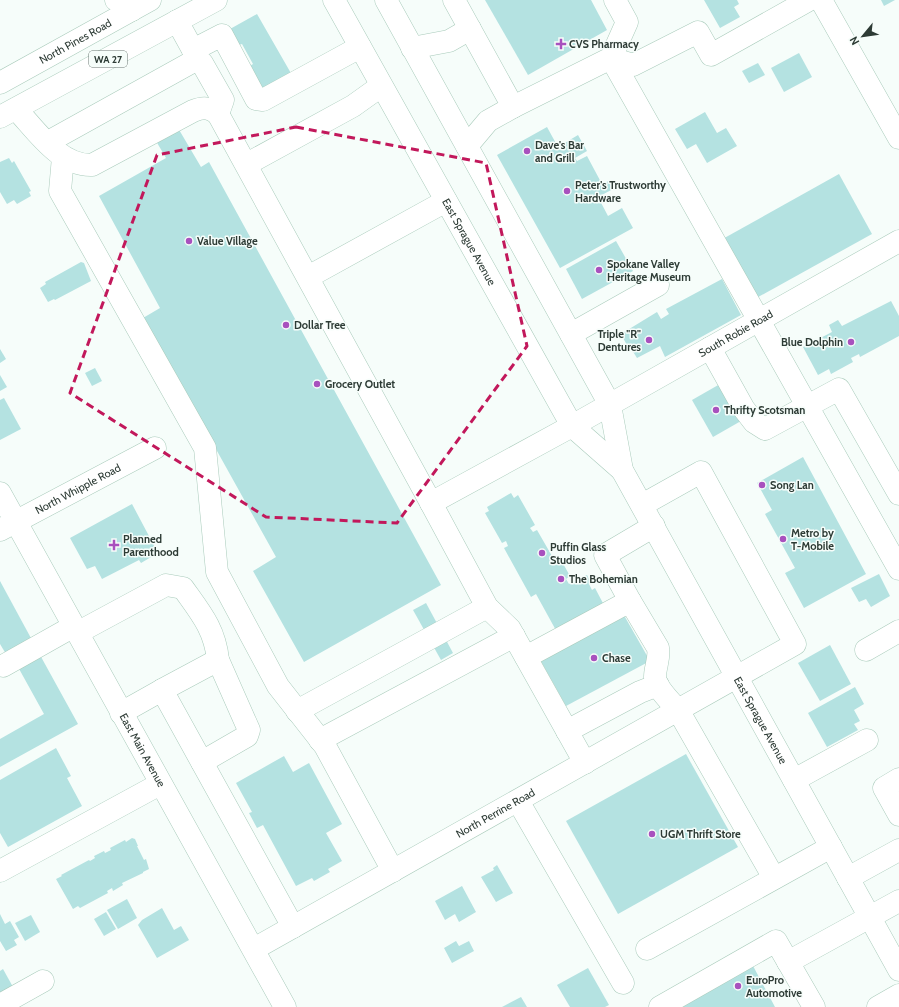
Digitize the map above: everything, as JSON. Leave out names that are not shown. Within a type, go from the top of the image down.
[{"type":"main road","name":"WA 27","points":[[8,113],[216,0]]},
{"type":"main road","name":"East Sprague Avenue","points":[[334,0],[572,426],[622,470],[899,970]]},
{"type":"main road","name":"East Sprague Avenue","points":[[386,0],[610,405],[622,470]]},
{"type":"main road","points":[[454,0],[512,107]]},
{"type":"main road","points":[[466,146],[488,121],[512,107],[611,58],[627,22],[615,0]]},
{"type":"main road","points":[[611,58],[633,65],[698,32],[711,55],[809,0]]},
{"type":"main road","points":[[821,0],[899,138]]},
{"type":"main road","name":"North Pines Road","points":[[1,81],[126,2]]},
{"type":"main road","points":[[177,21],[223,100],[218,114]]},
{"type":"main road","points":[[412,48],[449,41],[470,30]]},
{"type":"main road","points":[[55,150],[194,61],[196,55],[222,35],[256,99],[259,101],[360,46]]},
{"type":"main road","points":[[611,58],[899,569]]},
{"type":"main road","points":[[247,164],[353,106],[381,86]]},
{"type":"main road","points":[[8,113],[55,150],[84,165],[92,165],[203,107],[218,114],[247,164],[487,608],[510,629],[585,763]]},
{"type":"main road","points":[[55,150],[60,191],[205,448],[217,572],[278,686],[320,740],[393,871]]},
{"type":"main road","points":[[308,277],[446,201]]},
{"type":"main road","name":"South Robie Road","points":[[431,503],[610,405],[899,241]]},
{"type":"main road","points":[[571,334],[658,285]]},
{"type":"main road","points":[[710,348],[744,409],[754,422],[765,429],[839,389],[899,494]]},
{"type":"main road","name":"North Whipple Road","points":[[8,526],[155,448]]},
{"type":"main road","name":"North Perrine Road","points":[[254,949],[795,644],[701,472],[642,505]]},
{"type":"main road","name":"East Main Avenue","points":[[0,493],[8,526],[75,630],[285,1007]]},
{"type":"main road","points":[[654,526],[605,555],[658,648],[659,653],[655,677],[658,685],[678,710],[774,878]]},
{"type":"main road","points":[[2,666],[166,585],[183,588],[211,630],[216,644],[218,660],[249,730],[247,736],[202,762]]},
{"type":"main road","points":[[526,657],[630,601]]},
{"type":"main road","points":[[297,711],[487,608]]},
{"type":"main road","points":[[866,650],[899,631]]},
{"type":"main road","points":[[320,740],[514,636]]},
{"type":"main road","points":[[121,713],[218,660]]},
{"type":"main road","points":[[567,731],[640,692],[658,685]]},
{"type":"main road","points":[[162,690],[293,927]]},
{"type":"main road","points":[[794,780],[867,740]]},
{"type":"main road","points":[[899,779],[884,788],[899,815]]},
{"type":"main road","points":[[0,871],[160,784]]},
{"type":"main road","points":[[518,800],[623,983]]},
{"type":"main road","points":[[647,949],[831,847]]},
{"type":"main road","points":[[848,878],[899,850]]},
{"type":"main road","points":[[788,962],[899,901]]},
{"type":"main road","points":[[660,1007],[776,941],[814,1007]]},
{"type":"main road","points":[[0,1005],[43,981]]},
{"type":"main road","points":[[878,1007],[899,995]]},
{"type":"highlighted area","points":[[296,127],[486,163],[527,346],[397,523],[266,517],[70,393],[157,155]]},
{"type":"building","name":"CVS Pharmacy","points":[[485,0],[591,0],[607,30],[528,75]]},
{"type":"building","points":[[704,0],[737,0],[739,4],[734,7],[740,17],[720,28]]},
{"type":"building","points":[[881,0],[895,0],[884,6]]},
{"type":"building","points":[[257,14],[292,75],[259,94],[245,69],[253,64],[242,44],[239,45],[230,29]]},
{"type":"building","points":[[799,53],[812,77],[784,92],[771,68]]},
{"type":"building","points":[[758,63],[765,75],[749,83],[742,71]]},
{"type":"building","points":[[705,112],[717,133],[726,128],[737,146],[707,163],[696,144],[687,149],[675,129]]},
{"type":"building","points":[[547,127],[558,147],[578,135],[587,151],[575,158],[577,161],[587,156],[602,184],[611,180],[615,188],[598,197],[608,216],[622,208],[633,228],[560,268],[497,155]]},
{"type":"building","points":[[178,128],[201,167],[209,162],[441,585],[304,662],[253,571],[276,557],[143,318],[160,308],[99,196],[166,158],[156,141]]},
{"type":"building","points":[[9,158],[12,163],[14,161],[31,191],[29,192],[31,196],[17,204],[14,200],[7,204],[0,192],[0,162]]},
{"type":"building","points":[[839,174],[872,234],[751,301],[719,241]]},
{"type":"building","name":"Spokane Valley Heritage Museum","points":[[616,241],[633,271],[582,299],[566,269]]},
{"type":"building","points":[[81,262],[84,263],[91,281],[55,300],[54,299],[48,302],[40,288],[46,284],[45,282]]},
{"type":"building","points":[[722,279],[741,315],[665,357],[660,346],[637,358],[632,350],[630,351],[621,334],[657,312],[661,319],[669,314],[666,309]]},
{"type":"building","name":"Blue Dolphin","points":[[891,301],[899,316],[899,336],[860,357],[859,354],[851,358],[853,362],[831,374],[829,369],[818,375],[803,347],[832,332],[829,325],[838,320],[842,326]]},
{"type":"building","points":[[0,349],[6,359],[0,363]]},
{"type":"building","points":[[95,368],[102,381],[92,386],[85,373]]},
{"type":"building","points":[[0,375],[7,387],[0,391]]},
{"type":"building","name":"Thrifty Scotsman","points":[[720,384],[741,421],[713,437],[692,400]]},
{"type":"building","points":[[4,398],[21,429],[0,440],[0,400]]},
{"type":"building","points":[[803,457],[866,574],[804,608],[785,573],[795,568],[765,514],[772,510],[757,483]]},
{"type":"building","points":[[511,493],[514,498],[518,495],[535,525],[530,528],[533,532],[537,530],[556,563],[561,560],[570,576],[566,579],[569,584],[587,575],[591,583],[589,584],[592,590],[595,588],[605,607],[558,634],[536,594],[531,597],[504,548],[508,546],[506,541],[502,543],[485,513],[489,511],[487,507]]},
{"type":"building","name":"Planned Parenthood","points":[[132,504],[158,553],[141,563],[139,560],[102,579],[95,566],[87,569],[70,538]]},
{"type":"building","points":[[879,574],[890,596],[871,607],[866,599],[859,602],[851,588]]},
{"type":"building","points":[[0,581],[32,640],[6,654],[0,644]]},
{"type":"building","points":[[426,603],[453,653],[441,660],[413,610]]},
{"type":"building","name":"Chase","points":[[621,610],[650,661],[566,706],[538,656]]},
{"type":"building","points":[[830,645],[851,684],[820,701],[798,663]]},
{"type":"building","points":[[40,655],[78,724],[0,767],[0,739],[44,714],[18,667]]},
{"type":"building","points":[[855,687],[864,704],[854,710],[860,721],[854,724],[858,730],[827,747],[808,713]]},
{"type":"building","points":[[56,748],[71,776],[67,778],[82,806],[8,847],[0,833],[0,780]]},
{"type":"building","name":"UGM Thrift Store","points":[[686,754],[738,847],[618,914],[566,821]]},
{"type":"building","points":[[284,756],[293,772],[309,763],[342,824],[326,833],[342,861],[328,869],[330,872],[314,881],[312,878],[296,886],[263,825],[257,828],[249,813],[252,812],[236,783]]},
{"type":"building","points":[[132,838],[135,839],[144,860],[146,859],[149,869],[122,883],[123,885],[113,891],[112,888],[107,891],[108,893],[80,908],[78,906],[73,909],[56,879],[95,858],[94,856],[104,851],[105,853],[111,850],[110,848]]},
{"type":"building","points":[[497,865],[513,893],[496,902],[481,877],[494,870],[493,868]]},
{"type":"building","points":[[462,886],[476,912],[459,922],[455,914],[445,920],[435,901]]},
{"type":"building","points":[[127,899],[137,918],[118,929],[107,910]]},
{"type":"building","points":[[162,908],[174,930],[181,926],[189,940],[157,958],[138,925],[142,920]]},
{"type":"building","points":[[106,912],[116,929],[104,936],[94,919]]},
{"type":"building","points":[[0,914],[5,924],[10,921],[19,937],[14,940],[17,945],[6,951],[0,941]]},
{"type":"building","points":[[31,915],[40,932],[25,941],[15,923]]},
{"type":"building","points":[[456,941],[459,946],[469,941],[474,951],[452,963],[444,948]]},
{"type":"building","name":"EuroPro Automotive","points":[[752,964],[775,1007],[674,1007]]},
{"type":"building","points":[[588,968],[609,1005],[605,1007],[570,1007],[557,985]]},
{"type":"building","points":[[3,969],[13,987],[0,994],[0,971]]},
{"type":"building","points":[[521,997],[527,1007],[502,1007]]},
{"type":"place","name":"CVS Pharmacy","points":[[561,44]]},
{"type":"place","name":"Dave's Bar and Grill","points":[[527,151]]},
{"type":"place","name":"Peter's Trustworthy Hardware","points":[[567,191]]},
{"type":"place","name":"Value Village","points":[[189,241]]},
{"type":"place","name":"Spokane Valley Heritage Museum","points":[[599,270]]},
{"type":"place","name":"Dollar Tree","points":[[286,325]]},
{"type":"place","name":"Triple \"R\" Dentures","points":[[649,340]]},
{"type":"place","name":"Blue Dolphin","points":[[851,342]]},
{"type":"place","name":"Grocery Outlet","points":[[317,384]]},
{"type":"place","name":"Thrifty Scotsman","points":[[716,410]]},
{"type":"place","name":"Song Lan","points":[[762,485]]},
{"type":"place","name":"Metro by T-Mobile","points":[[783,539]]},
{"type":"place","name":"Planned Parenthood","points":[[114,545]]},
{"type":"place","name":"Puffin Glass Studios","points":[[542,553]]},
{"type":"place","name":"The Bohemian","points":[[561,579]]},
{"type":"place","name":"Chase","points":[[594,658]]},
{"type":"place","name":"UGM Thrift Store","points":[[652,834]]},
{"type":"place","name":"EuroPro Automotive","points":[[738,986]]}]
